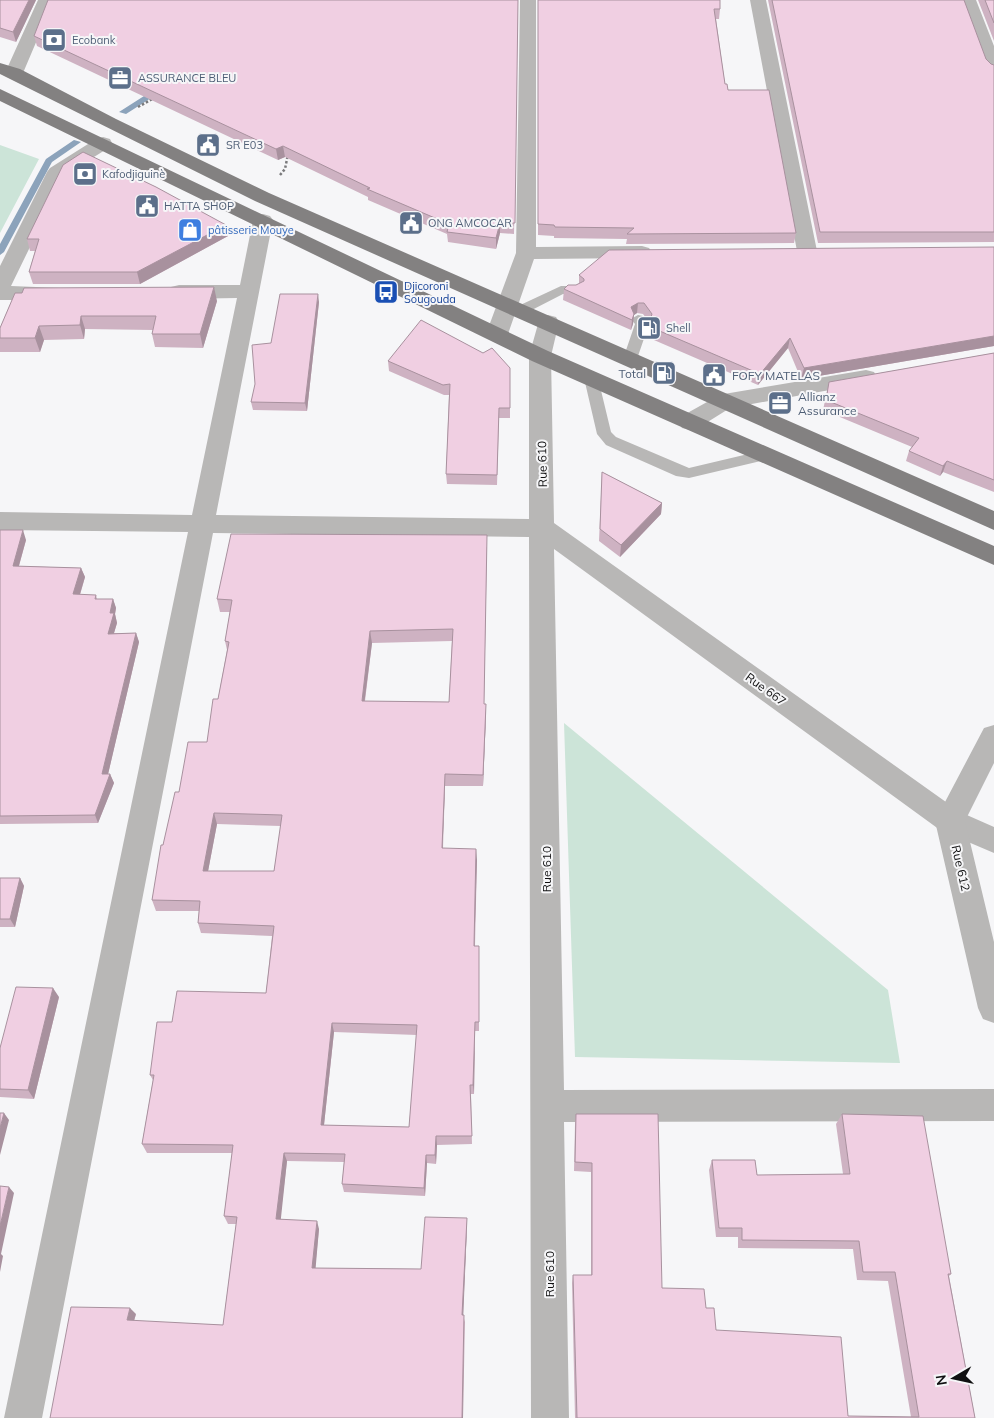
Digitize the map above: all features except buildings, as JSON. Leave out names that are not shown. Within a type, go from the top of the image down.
[{"type":"main road","points":[[7,71],[106,133]]},
{"type":"main road","points":[[0,94],[106,133],[262,208],[540,356],[994,556]]},
{"type":"main road","points":[[262,208],[515,307],[994,522]]},
{"type":"street","points":[[7,71],[46,0]]},
{"type":"street","points":[[497,334],[515,307],[526,253],[528,0]]},
{"type":"street","points":[[758,0],[808,251]]},
{"type":"street","points":[[968,0],[994,69]]},
{"type":"street","points":[[0,287],[58,172],[106,133]]},
{"type":"street","points":[[23,1418],[203,524],[262,208]]},
{"type":"street","points":[[526,253],[662,252]]},
{"type":"street","points":[[159,292],[248,291]]},
{"type":"street","points":[[0,294],[70,293]]},
{"type":"street","name":"Rue 610","points":[[548,322],[540,356],[550,1418]]},
{"type":"street","points":[[690,422],[724,402],[888,373]]},
{"type":"street","points":[[0,521],[543,528]]},
{"type":"street","name":"Rue 667","points":[[543,528],[950,820],[994,840]]},
{"type":"street","points":[[950,820],[994,736]]},
{"type":"street","name":"Rue 612","points":[[950,820],[994,1008]]},
{"type":"street","points":[[548,1106],[994,1105]]},
{"type":"lane","points":[[515,307],[561,290],[575,290]]},
{"type":"lane","points":[[630,359],[642,324],[638,319]]},
{"type":"lane","points":[[591,378],[604,434],[611,441],[672,468],[689,473],[765,455]]},
{"type":"path","points":[[106,133],[158,96]]},
{"type":"path","points":[[262,208],[285,169],[289,150]]},
{"type":"green space","points":[[0,145],[39,159],[0,233]]},
{"type":"green space","points":[[564,723],[888,990],[900,1063],[575,1057]]},
{"type":"waterway","points":[[123,112],[158,91]]},
{"type":"waterway","points":[[0,252],[49,161],[77,142]]},
{"type":"place","name":"Ecobank","points":[[54,40]]},
{"type":"place","name":"ASSURANCE BLEU","points":[[120,78]]},
{"type":"place","name":"SR E03","points":[[208,145]]},
{"type":"place","name":"Kafodjiguinè","points":[[85,174]]},
{"type":"place","name":"HATTA SHOP","points":[[147,206]]},
{"type":"place","name":"ONG AMCOCAR","points":[[411,223]]},
{"type":"place","name":"pâtisserie Mouye","points":[[190,230]]},
{"type":"place","name":"Djicoroni Sougouda","points":[[386,292]]},
{"type":"place","name":"Shell","points":[[649,328]]},
{"type":"place","name":"Total","points":[[664,373]]},
{"type":"place","name":"FOFY MATELAS","points":[[714,375]]},
{"type":"place","name":"Allianz Assurance","points":[[780,403]]}]
